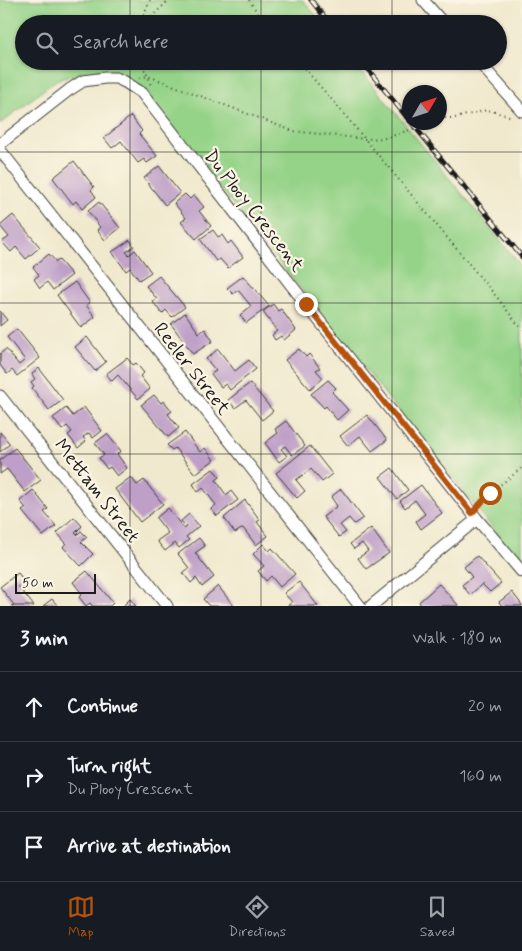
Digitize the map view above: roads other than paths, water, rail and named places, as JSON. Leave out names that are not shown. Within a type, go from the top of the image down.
[{"type":"street","points":[[422,0],[436,15]]},
{"type":"street","points":[[485,70],[518,114]]},
{"type":"street","name":"Du Plooy Crescent","points":[[0,144],[83,81],[116,78],[142,93],[474,516],[522,572]]},
{"type":"street","name":"Reeler Street","points":[[0,150],[360,606]]},
{"type":"street","name":"Mettam Street","points":[[0,396],[167,606]]},
{"type":"street","points":[[372,606],[474,516]]},
{"type":"railway","points":[[311,0],[323,15]]},
{"type":"railway","points":[[368,70],[402,111]]},
{"type":"railway","points":[[418,130],[522,257]]}]
